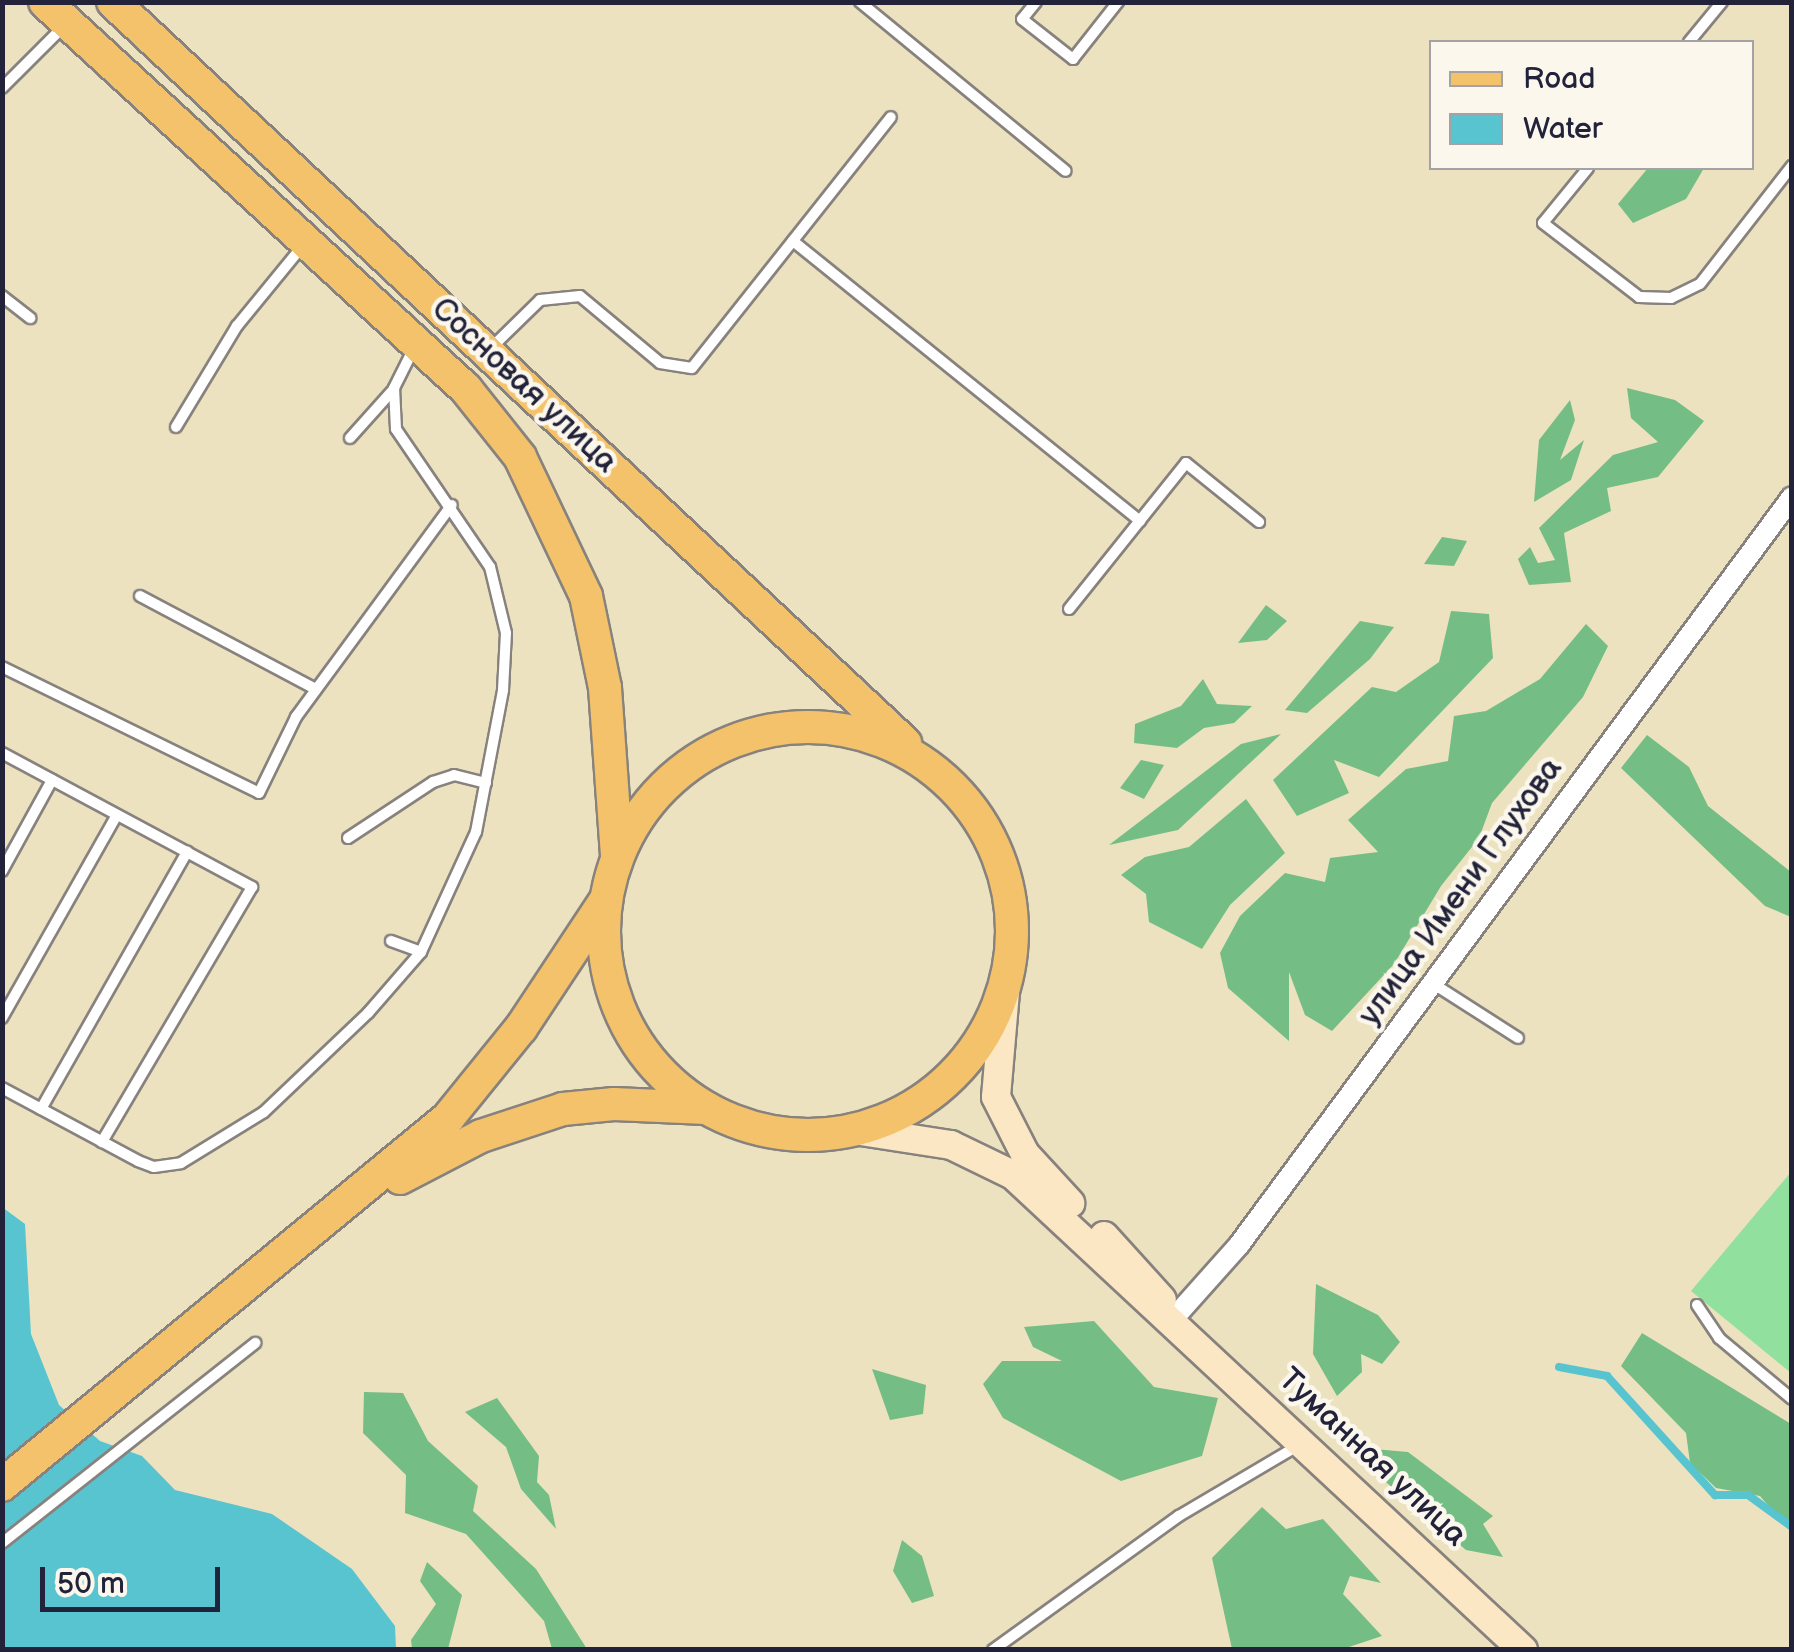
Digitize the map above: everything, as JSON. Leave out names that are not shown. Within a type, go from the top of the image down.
[{"type":"main road","name":"Сосновая улица","points":[[113,2],[934,770]]},
{"type":"main road","name":"Сосновая улица","points":[[56,13],[417,343],[495,422],[520,457],[586,596],[605,688],[617,860]]},
{"type":"main road","points":[[829,728],[884,742],[934,770],[974,812],[1001,864],[1012,922],[1006,980],[981,1039],[940,1087],[914,1106],[854,1130],[764,1130],[707,1108],[658,1070],[624,1018],[606,959],[607,897],[617,860],[656,794],[718,748],[753,735],[829,728]]},
{"type":"main road","points":[[2,1485],[160,1361],[448,1118],[489,1072],[607,897]]},
{"type":"main road","points":[[344,1209],[481,1136],[544,1115],[614,1104],[707,1108]]},
{"type":"street","name":"улица Имени Глухова","points":[[1174,1318],[1239,1245],[1792,497]]},
{"type":"street","name":"Туманная улица","points":[[1006,980],[996,1048],[996,1097],[1005,1119],[1025,1154],[1142,1270],[1174,1318]]},
{"type":"street","name":"Туманная улица","points":[[854,1130],[951,1145],[1014,1176],[1135,1292],[1174,1318],[1522,1650]]},
{"type":"lane","points":[[860,2],[1066,171]]},
{"type":"lane","points":[[1036,2],[1022,19],[1072,60],[1118,2]]},
{"type":"lane","points":[[1691,40],[1722,2]]},
{"type":"lane","points":[[2,88],[56,13]]},
{"type":"lane","points":[[488,350],[540,300],[580,296],[660,364],[692,368],[892,117]]},
{"type":"lane","points":[[1586,170],[1543,223],[1639,297],[1671,298],[1700,284],[1792,166]]},
{"type":"lane","points":[[793,241],[1140,521]]},
{"type":"lane","points":[[176,427],[237,326],[304,243]]},
{"type":"lane","points":[[2,296],[30,318]]},
{"type":"lane","points":[[350,438],[394,388],[417,343]]},
{"type":"lane","points":[[2,1088],[154,1168],[181,1163],[227,1140],[368,1012],[421,952],[464,868],[486,783],[506,634],[490,567],[452,505],[396,429],[394,388]]},
{"type":"lane","points":[[1069,609],[1186,463],[1260,522]]},
{"type":"lane","points":[[2,668],[259,793],[316,689],[452,505]]},
{"type":"lane","points":[[140,596],[316,689]]},
{"type":"lane","points":[[2,754],[252,887],[102,1142]]},
{"type":"lane","points":[[348,838],[433,782],[454,775],[486,783]]},
{"type":"lane","points":[[2,871],[52,780]]},
{"type":"lane","points":[[2,1018],[117,815]]},
{"type":"lane","points":[[42,1109],[187,852]]},
{"type":"lane","points":[[391,941],[421,952]]},
{"type":"lane","points":[[1431,982],[1518,1038]]},
{"type":"lane","points":[[1697,1304],[1719,1338],[1792,1398]]},
{"type":"lane","points":[[2,1542],[255,1343]]},
{"type":"lane","points":[[993,1650],[1179,1516],[1304,1442]]},
{"type":"green space","points":[[1646,170],[1703,170],[1686,199],[1633,223],[1618,204]]},
{"type":"green space","points":[[1627,388],[1675,400],[1704,421],[1658,477],[1607,488],[1611,511],[1564,533],[1571,582],[1529,585],[1518,559],[1530,547],[1538,563],[1555,560],[1539,528],[1613,455],[1658,442],[1631,418]]},
{"type":"green space","points":[[1570,400],[1575,420],[1560,460],[1584,440],[1571,480],[1534,502],[1539,440]]},
{"type":"green space","points":[[1442,537],[1467,541],[1454,566],[1424,564]]},
{"type":"green space","points":[[1266,605],[1287,621],[1267,640],[1238,643]]},
{"type":"green space","points":[[1451,611],[1489,614],[1493,658],[1379,777],[1334,760],[1349,793],[1297,816],[1273,780],[1372,687],[1396,692],[1439,662]]},
{"type":"green space","points":[[1360,621],[1394,627],[1370,659],[1307,713],[1285,710]]},
{"type":"green space","points":[[1586,624],[1608,646],[1583,697],[1492,803],[1479,838],[1441,886],[1394,964],[1332,1031],[1305,1015],[1289,972],[1289,1041],[1228,988],[1220,953],[1240,916],[1285,873],[1325,882],[1330,858],[1378,852],[1348,820],[1406,769],[1448,761],[1454,716],[1486,711],[1540,679]]},
{"type":"green space","points":[[1203,679],[1217,704],[1252,706],[1234,723],[1204,728],[1177,748],[1134,743],[1135,724],[1181,706]]},
{"type":"green space","points":[[1281,734],[1178,830],[1109,845],[1241,744]]},
{"type":"green space","points":[[1647,735],[1689,767],[1708,806],[1791,872],[1791,917],[1765,906],[1621,768]]},
{"type":"green space","points":[[1141,760],[1164,765],[1144,799],[1120,788]]},
{"type":"green space","points":[[1246,799],[1285,853],[1230,905],[1202,949],[1149,922],[1146,894],[1121,875],[1145,857],[1189,847]]},
{"type":"green space","points":[[1791,1172],[1791,1373],[1691,1291]]},
{"type":"green space","points":[[1316,1284],[1378,1315],[1400,1342],[1382,1364],[1361,1354],[1362,1372],[1337,1396],[1313,1354]]},
{"type":"green space","points":[[1094,1321],[1154,1387],[1218,1398],[1202,1456],[1121,1481],[1003,1418],[983,1384],[1002,1361],[1062,1361],[1033,1347],[1024,1327]]},
{"type":"green space","points":[[1642,1333],[1791,1424],[1791,1532],[1760,1496],[1716,1488],[1690,1463],[1686,1433],[1621,1366]]},
{"type":"green space","points":[[872,1369],[926,1385],[923,1414],[890,1420]]},
{"type":"green space","points":[[364,1392],[403,1393],[428,1441],[478,1486],[473,1511],[536,1569],[587,1649],[552,1649],[544,1621],[466,1534],[405,1513],[406,1475],[363,1433]]},
{"type":"green space","points":[[497,1398],[539,1456],[537,1482],[549,1495],[556,1529],[521,1489],[506,1447],[465,1412]]},
{"type":"green space","points":[[1374,1449],[1408,1452],[1493,1516],[1483,1524],[1503,1557],[1466,1550],[1381,1478]]},
{"type":"green space","points":[[1262,1507],[1286,1529],[1323,1519],[1381,1583],[1350,1576],[1343,1594],[1382,1636],[1343,1649],[1232,1649],[1212,1558]]},
{"type":"green space","points":[[902,1540],[922,1556],[934,1596],[912,1603],[893,1571]]},
{"type":"green space","points":[[427,1562],[462,1595],[448,1649],[412,1649],[411,1640],[436,1604],[420,1581]]},
{"type":"water","points":[[2,1207],[25,1224],[31,1334],[59,1405],[100,1441],[142,1456],[175,1490],[272,1514],[352,1569],[395,1626],[396,1649],[3,1649]]},
{"type":"waterway","points":[[1559,1367],[1607,1376],[1715,1495],[1748,1495],[1792,1527]]}]
